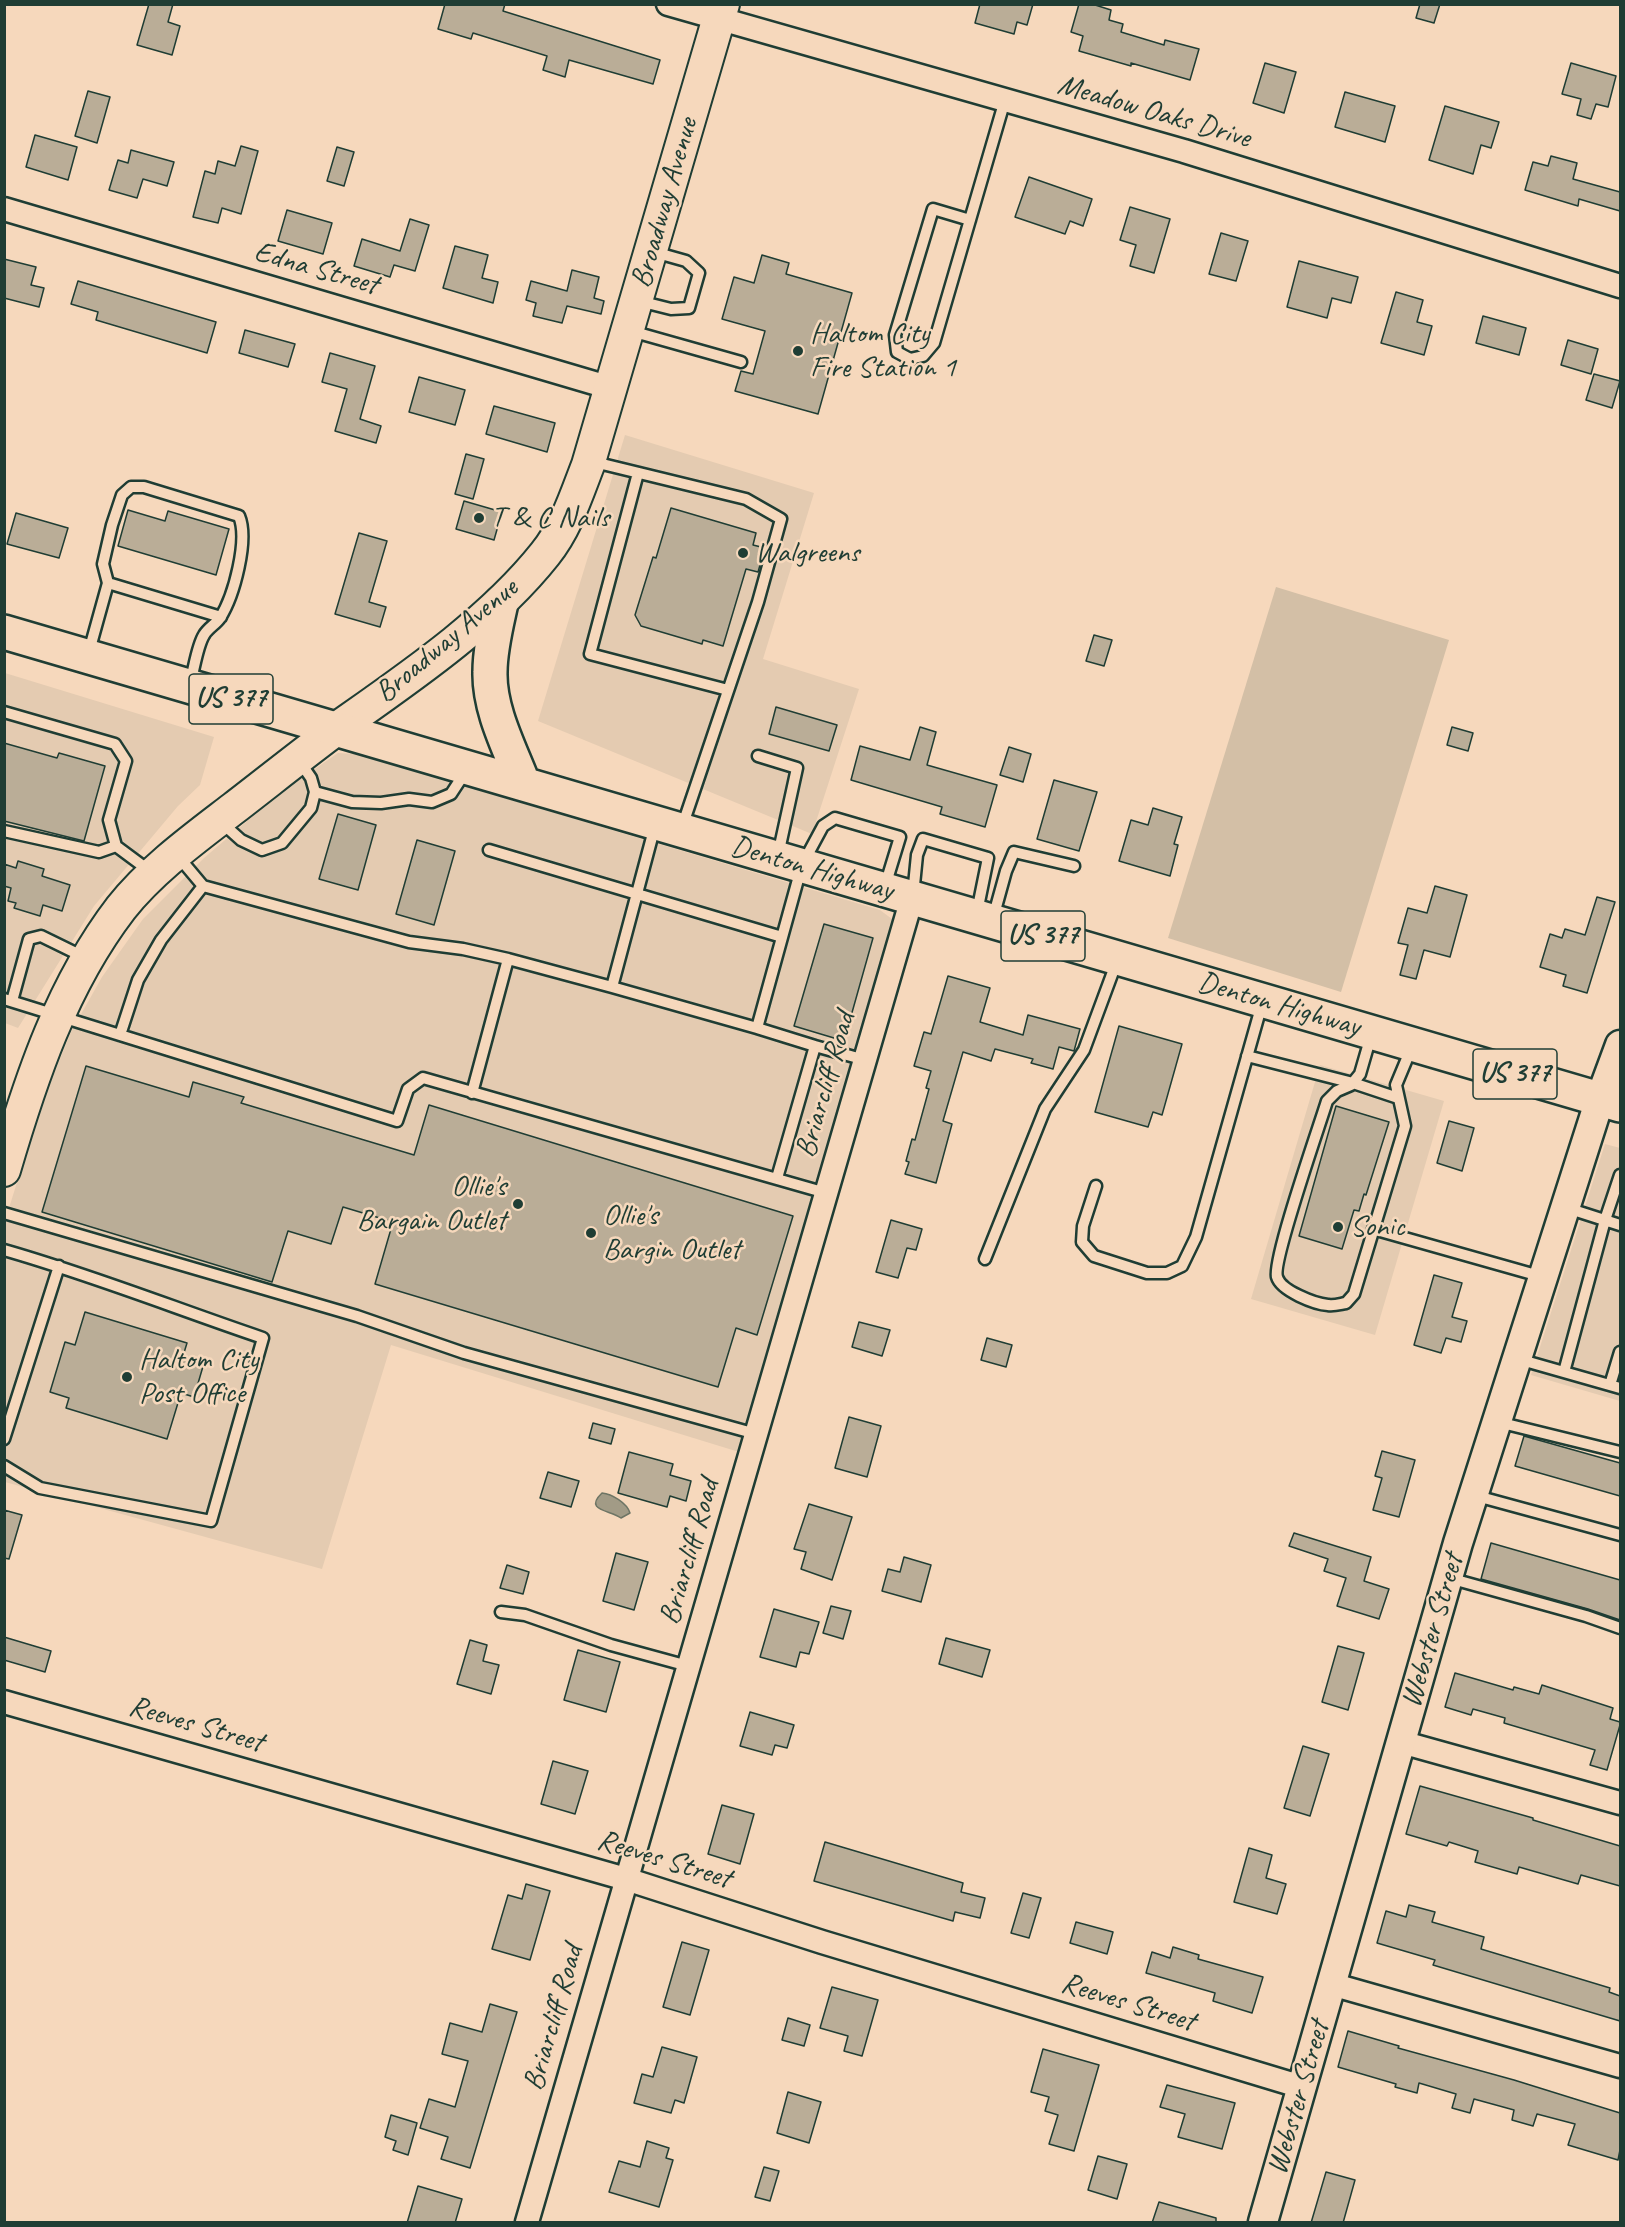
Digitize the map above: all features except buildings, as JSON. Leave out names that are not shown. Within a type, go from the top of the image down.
[{"type":"main road","name":"Broadway Avenue","points":[[4,1170],[28,1088],[58,1015],[87,958],[122,907],[165,864],[219,820],[423,666],[501,603],[546,553],[569,515],[589,461],[721,12]]},
{"type":"main road","points":[[501,603],[491,647],[491,685],[498,718],[523,783]]},
{"type":"main road","name":"Denton Highway","points":[[4,632],[1610,1102]]},
{"type":"street","name":"Meadow Oaks Drive","points":[[670,5],[721,12],[1005,100],[1184,151],[1620,286]]},
{"type":"street","name":"Edna Street","points":[[4,209],[611,388]]},
{"type":"street","name":"Briarcliff Road","points":[[527,2223],[865,1060],[898,894]]},
{"type":"street","name":"Webster Street","points":[[1263,2223],[1473,1495],[1567,1208],[1610,1102],[1620,1045]]},
{"type":"street","name":"Reeves Street","points":[[4,1702],[626,1879],[822,1942],[1302,2087]]},
{"type":"street","points":[[1401,1742],[1620,1803]]},
{"type":"street","points":[[1331,1984],[1620,2066]]},
{"type":"lane","points":[[970,220],[933,209],[895,335],[897,352],[910,359],[923,356],[934,343],[970,220],[1005,100]]},
{"type":"lane","points":[[632,315],[689,308],[699,273],[686,261],[651,251]]},
{"type":"lane","points":[[632,315],[741,362]]},
{"type":"lane","points":[[589,461],[747,499],[781,519],[758,602],[728,690],[638,894],[612,987]]},
{"type":"lane","points":[[638,473],[590,654],[728,690]]},
{"type":"lane","points":[[87,657],[108,583],[103,564],[122,495],[131,487],[144,487],[239,516],[243,525],[244,536],[237,575],[221,617],[204,635],[189,686]]},
{"type":"lane","points":[[108,583],[221,617]]},
{"type":"lane","points":[[4,712],[115,744],[126,761],[109,820],[116,846]]},
{"type":"lane","points":[[757,1028],[782,937],[797,768],[758,756]]},
{"type":"lane","points":[[219,820],[242,840],[262,850],[282,843],[311,808],[315,792],[311,778],[298,759]]},
{"type":"lane","points":[[315,792],[352,802],[381,803],[408,799],[432,802],[451,794],[468,768]]},
{"type":"lane","points":[[789,862],[822,826],[835,818],[846,821],[900,837],[898,894]]},
{"type":"lane","points":[[4,831],[99,852],[116,846],[165,864],[203,886],[409,942],[463,949],[508,959],[865,1060]]},
{"type":"lane","points":[[898,894],[923,839],[988,858],[984,919]]},
{"type":"lane","points":[[489,850],[782,937]]},
{"type":"lane","points":[[984,919],[1014,852],[1074,867]]},
{"type":"lane","points":[[120,1035],[138,980],[161,940],[203,886]]},
{"type":"lane","points":[[87,958],[41,936],[29,939],[8,1000],[397,1121],[408,1089],[423,1078],[826,1193]]},
{"type":"lane","points":[[985,1259],[1045,1109],[1084,1050],[1119,958]]},
{"type":"lane","points":[[472,1093],[508,959]]},
{"type":"lane","points":[[1096,1186],[1083,1226],[1082,1242],[1094,1256],[1147,1273],[1167,1274],[1182,1266],[1196,1237],[1262,1000]]},
{"type":"lane","points":[[1372,1033],[1364,1065],[1353,1083],[1337,1091],[1327,1101],[1282,1244],[1276,1275],[1280,1283],[1304,1298],[1327,1305],[1346,1303],[1354,1294],[1405,1126],[1396,1085],[1413,1045]]},
{"type":"lane","points":[[777,1178],[814,1046]]},
{"type":"lane","points":[[1247,1056],[1353,1083],[1398,1098]]},
{"type":"lane","points":[[1564,1372],[1605,1220],[1620,1174]]},
{"type":"lane","points":[[1567,1208],[1620,1225]]},
{"type":"lane","points":[[4,1213],[357,1316],[465,1353],[756,1434]]},
{"type":"lane","points":[[1373,1229],[1544,1277]]},
{"type":"lane","points":[[4,1250],[59,1266],[263,1338],[211,1521],[40,1488],[4,1466]]},
{"type":"lane","points":[[4,1439],[59,1266]]},
{"type":"lane","points":[[1518,1359],[1615,1387],[1620,1352]]},
{"type":"lane","points":[[1496,1421],[1620,1452]]},
{"type":"lane","points":[[1473,1495],[1620,1535]]},
{"type":"lane","points":[[1449,1578],[1586,1616],[1620,1628]]},
{"type":"lane","points":[[501,1611],[525,1615],[611,1645],[688,1666]]},
{"type":"shaded area","points":[[625,435],[814,493],[763,659],[859,689],[812,834],[538,721]]},
{"type":"shaded area","points":[[1276,587],[1449,640],[1341,992],[1168,938]]},
{"type":"shaded area","points":[[5,673],[214,737],[200,785],[178,806],[94,906],[18,1028],[5,1023]]},
{"type":"shaded area","points":[[338,753],[357,754],[880,910],[892,919],[893,931],[739,1452],[391,1345],[322,1569],[5,1482],[5,1221],[41,1105],[71,1032],[102,977],[143,919],[204,858],[280,793]]},
{"type":"shaded area","points":[[1320,1065],[1444,1101],[1375,1335],[1251,1299]]},
{"type":"shaded area","points":[[1605,1144],[1620,1148],[1620,1401],[1531,1375]]},
{"type":"shaded area","points":[[602,1493],[619,1500],[630,1513],[621,1518],[597,1507],[597,1499]]},
{"type":"place","name":"Haltom City Fire Station 1","points":[[798,351]]},
{"type":"place","name":"T & C Nails","points":[[479,518]]},
{"type":"place","name":"Walgreens","points":[[743,553]]},
{"type":"place","name":"Ollie's Bargain Outlet","points":[[518,1204]]},
{"type":"place","name":"Sonic","points":[[1338,1227]]},
{"type":"place","name":"Ollie's Bargin Outlet","points":[[591,1233]]},
{"type":"place","name":"Haltom City Post Office","points":[[127,1377]]}]
